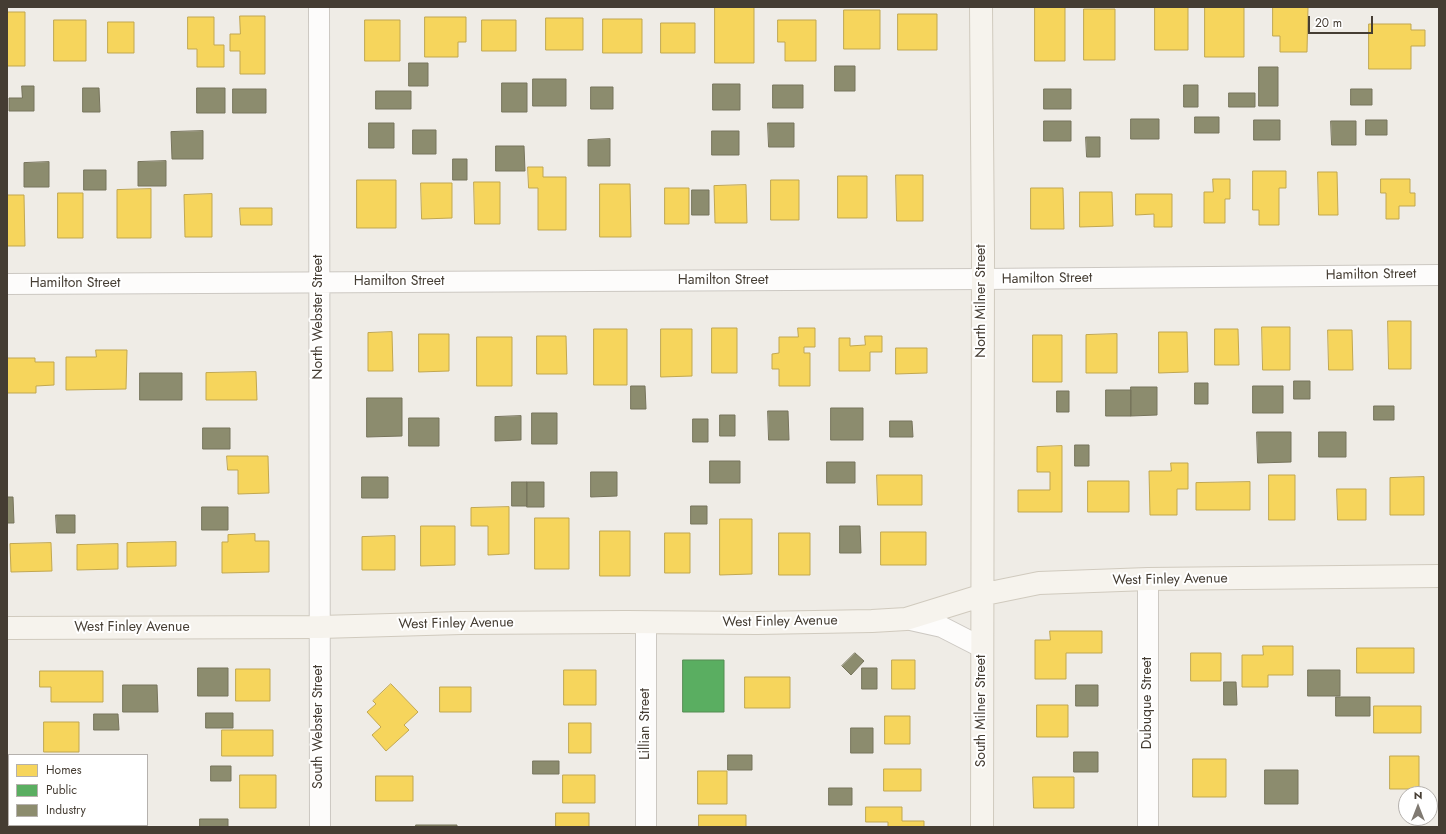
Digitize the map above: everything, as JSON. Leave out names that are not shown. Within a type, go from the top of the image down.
[{"type":"main road","name":"North Milner Street","points":[[981,7],[983,595]]},
{"type":"main road","name":"West Finley Avenue","points":[[7,628],[320,627],[461,623],[757,623],[872,621],[906,619],[983,595],[1039,584],[1148,579],[1439,576]]},
{"type":"main road","name":"South Milner Street","points":[[982,827],[983,595]]},
{"type":"street","name":"North Webster Street","points":[[319,7],[320,627]]},
{"type":"street","name":"Hamilton Street","points":[[7,284],[1439,275]]},
{"type":"street","name":"Dubuque Street","points":[[1148,579],[1148,827]]},
{"type":"street","name":"West Finley Avenue","points":[[906,619],[942,627],[983,648]]},
{"type":"street","name":"Lillian Street","points":[[646,622],[646,827]]},
{"type":"street","name":"South Webster Street","points":[[320,627],[320,827]]},
{"type":"building: Homes","points":[[715,7],[754,7],[754,63],[715,63]]},
{"type":"building: Homes","points":[[1035,7],[1065,7],[1065,61],[1035,61]]},
{"type":"building: Homes","points":[[1155,7],[1188,7],[1188,50],[1155,50]]},
{"type":"building: Homes","points":[[1205,7],[1244,7],[1244,57],[1205,57]]},
{"type":"building: Homes","points":[[1273,7],[1308,7],[1307,52],[1280,52],[1280,36],[1273,36]]},
{"type":"building: Homes","points":[[1084,9],[1115,9],[1115,60],[1084,60]]},
{"type":"building: Homes","points":[[844,10],[880,10],[880,49],[844,49]]},
{"type":"building: Homes","points":[[7,12],[25,12],[25,66],[7,66]]},
{"type":"building: Homes","points":[[898,14],[937,14],[937,50],[898,50]]},
{"type":"building: Homes","points":[[240,16],[265,16],[265,74],[240,74],[240,51],[230,51],[230,34],[240,34]]},
{"type":"building: Homes","points":[[188,17],[214,17],[214,45],[224,45],[224,67],[197,67],[197,49],[188,49]]},
{"type":"building: Homes","points":[[425,17],[466,17],[466,42],[458,42],[458,57],[425,57]]},
{"type":"building: Homes","points":[[546,18],[583,18],[583,50],[546,50]]},
{"type":"building: Homes","points":[[603,19],[642,19],[642,53],[603,53]]},
{"type":"building: Homes","points":[[54,20],[86,20],[86,61],[54,61]]},
{"type":"building: Homes","points":[[365,20],[400,20],[400,61],[365,61]]},
{"type":"building: Homes","points":[[482,20],[516,20],[516,51],[482,51]]},
{"type":"building: Homes","points":[[778,20],[816,20],[816,61],[785,61],[785,42],[778,42]]},
{"type":"building: Homes","points":[[108,22],[134,22],[134,53],[108,53]]},
{"type":"building: Homes","points":[[661,23],[695,23],[695,53],[661,53]]},
{"type":"building: Homes","points":[[1369,24],[1411,24],[1411,30],[1425,30],[1425,46],[1411,46],[1411,69],[1369,69]]},
{"type":"building: Homes","points":[[528,167],[543,167],[543,177],[566,177],[566,230],[538,230],[538,188],[529,188]]},
{"type":"building: Homes","points":[[1253,171],[1286,171],[1286,188],[1279,188],[1279,225],[1259,225],[1259,210],[1253,210]]},
{"type":"building: Homes","points":[[1318,172],[1337,172],[1338,215],[1319,215]]},
{"type":"building: Homes","points":[[896,175],[923,175],[923,221],[897,221]]},
{"type":"building: Homes","points":[[838,176],[867,176],[867,218],[838,218]]},
{"type":"building: Homes","points":[[1213,179],[1230,179],[1230,199],[1225,199],[1225,223],[1204,223],[1204,192],[1213,192]]},
{"type":"building: Homes","points":[[1381,179],[1410,179],[1410,193],[1415,193],[1415,206],[1399,206],[1399,219],[1386,219],[1386,193],[1381,193]]},
{"type":"building: Homes","points":[[357,180],[396,180],[396,228],[357,228]]},
{"type":"building: Homes","points":[[771,180],[799,180],[799,220],[771,220]]},
{"type":"building: Homes","points":[[474,182],[500,182],[500,224],[475,224]]},
{"type":"building: Homes","points":[[421,183],[452,183],[452,218],[422,219]]},
{"type":"building: Homes","points":[[600,184],[630,184],[631,237],[600,237]]},
{"type":"building: Homes","points":[[746,185],[747,223],[715,223],[714,186]]},
{"type":"building: Homes","points":[[665,188],[689,188],[689,224],[665,224]]},
{"type":"building: Homes","points":[[1031,188],[1063,188],[1064,229],[1031,229]]},
{"type":"building: Homes","points":[[151,189],[151,238],[117,238],[117,190]]},
{"type":"building: Homes","points":[[1080,192],[1112,192],[1113,226],[1080,227]]},
{"type":"building: Homes","points":[[58,193],[83,193],[83,238],[58,238]]},
{"type":"building: Homes","points":[[212,194],[212,237],[185,237],[184,195]]},
{"type":"building: Homes","points":[[1136,194],[1172,194],[1172,227],[1154,227],[1154,214],[1136,215]]},
{"type":"building: Homes","points":[[7,195],[24,195],[25,246],[7,246]]},
{"type":"building: Homes","points":[[240,208],[272,208],[272,225],[241,225]]},
{"type":"building: Homes","points":[[1388,321],[1411,321],[1411,369],[1389,369]]},
{"type":"building: Homes","points":[[1262,327],[1290,327],[1290,370],[1263,370]]},
{"type":"building: Homes","points":[[712,328],[737,328],[737,373],[712,373]]},
{"type":"building: Homes","points":[[798,328],[815,328],[815,347],[804,347],[804,353],[810,353],[810,386],[779,386],[779,369],[772,369],[772,354],[779,353],[779,337],[798,337]]},
{"type":"building: Homes","points":[[594,329],[627,329],[627,385],[594,385]]},
{"type":"building: Homes","points":[[661,329],[692,329],[692,376],[661,377]]},
{"type":"building: Homes","points":[[1215,329],[1238,329],[1239,365],[1215,365]]},
{"type":"building: Homes","points":[[1328,330],[1352,330],[1353,370],[1329,370]]},
{"type":"building: Homes","points":[[392,332],[393,371],[368,371],[368,333]]},
{"type":"building: Homes","points":[[1159,332],[1187,332],[1188,372],[1159,373]]},
{"type":"building: Homes","points":[[419,334],[449,334],[449,371],[419,372]]},
{"type":"building: Homes","points":[[1117,334],[1117,373],[1086,373],[1086,335]]},
{"type":"building: Homes","points":[[1033,335],[1062,335],[1062,382],[1033,382]]},
{"type":"building: Homes","points":[[537,336],[566,336],[567,374],[537,374]]},
{"type":"building: Homes","points":[[865,336],[882,336],[882,352],[870,352],[870,371],[839,371],[839,338],[850,338],[850,346],[865,345]]},
{"type":"building: Homes","points":[[477,337],[512,337],[512,386],[477,386]]},
{"type":"building: Homes","points":[[896,348],[927,348],[927,373],[896,374]]},
{"type":"building: Homes","points":[[96,350],[127,350],[126,389],[66,390],[66,357],[96,357]]},
{"type":"building: Homes","points":[[7,358],[35,358],[35,362],[54,362],[54,385],[36,386],[36,393],[7,393]]},
{"type":"building: Homes","points":[[256,372],[257,400],[206,400],[206,373]]},
{"type":"building: Homes","points":[[1062,446],[1062,512],[1018,512],[1018,490],[1050,490],[1050,472],[1037,472],[1037,447]]},
{"type":"building: Homes","points":[[227,456],[268,456],[269,493],[238,494],[238,470],[228,470]]},
{"type":"building: Homes","points":[[1171,463],[1188,463],[1188,489],[1177,489],[1177,515],[1150,515],[1149,471],[1171,471]]},
{"type":"building: Homes","points":[[877,475],[922,475],[922,505],[878,505]]},
{"type":"building: Homes","points":[[1269,475],[1295,475],[1295,520],[1269,520]]},
{"type":"building: Homes","points":[[1424,477],[1424,515],[1390,515],[1390,478]]},
{"type":"building: Homes","points":[[1088,481],[1129,481],[1129,512],[1088,512]]},
{"type":"building: Homes","points":[[1250,482],[1250,510],[1196,510],[1196,483]]},
{"type":"building: Homes","points":[[1337,489],[1366,489],[1366,520],[1338,520]]},
{"type":"building: Homes","points":[[509,507],[509,554],[488,555],[488,526],[471,526],[471,508]]},
{"type":"building: Homes","points":[[535,518],[569,518],[569,569],[535,569]]},
{"type":"building: Homes","points":[[720,519],[752,519],[752,574],[720,575]]},
{"type":"building: Homes","points":[[421,526],[455,526],[455,565],[421,566]]},
{"type":"building: Homes","points":[[600,531],[630,531],[630,576],[600,576]]},
{"type":"building: Homes","points":[[881,532],[926,532],[926,565],[881,565]]},
{"type":"building: Homes","points":[[665,533],[690,533],[690,573],[665,573]]},
{"type":"building: Homes","points":[[779,533],[810,533],[810,575],[779,575]]},
{"type":"building: Homes","points":[[255,534],[255,541],[269,541],[269,572],[222,573],[222,542],[228,542],[228,535]]},
{"type":"building: Homes","points":[[395,536],[395,570],[362,570],[362,537]]},
{"type":"building: Homes","points":[[176,542],[176,566],[127,567],[127,543]]},
{"type":"building: Homes","points":[[51,543],[52,571],[11,572],[10,544]]},
{"type":"building: Homes","points":[[118,544],[118,569],[77,570],[77,545]]},
{"type":"building: Homes","points":[[1050,631],[1102,631],[1102,653],[1066,653],[1066,679],[1035,679],[1035,640],[1050,640]]},
{"type":"building: Homes","points":[[1263,646],[1293,646],[1293,675],[1268,675],[1268,687],[1242,687],[1242,655],[1263,655]]},
{"type":"building: Homes","points":[[1357,648],[1414,648],[1414,673],[1357,673]]},
{"type":"building: Homes","points":[[1191,653],[1221,653],[1221,681],[1191,681]]},
{"type":"building: Homes","points":[[892,660],[915,660],[915,689],[892,689]]},
{"type":"building: Homes","points":[[236,669],[270,669],[270,701],[236,701]]},
{"type":"building: Homes","points":[[564,670],[596,670],[596,705],[564,705]]},
{"type":"building: Homes","points":[[40,671],[103,671],[103,702],[51,702],[51,687],[40,687]]},
{"type":"building: Homes","points":[[745,677],[790,677],[790,708],[745,708]]},
{"type":"building: Homes","points":[[391,684],[418,712],[404,725],[409,730],[386,751],[372,735],[381,727],[367,712],[376,704],[373,701]]},
{"type":"building: Homes","points":[[440,687],[471,687],[471,712],[440,712]]},
{"type":"building: Homes","points":[[1037,705],[1068,705],[1068,737],[1037,737]]},
{"type":"building: Homes","points":[[1374,706],[1421,706],[1421,733],[1374,733]]},
{"type":"building: Homes","points":[[885,716],[910,716],[910,744],[885,744]]},
{"type":"building: Homes","points":[[44,722],[79,722],[79,752],[44,752]]},
{"type":"building: Homes","points":[[569,723],[591,723],[591,753],[569,753]]},
{"type":"building: Homes","points":[[222,730],[273,730],[273,756],[222,756]]},
{"type":"building: Homes","points":[[1390,756],[1419,756],[1419,786],[1398,786],[1398,789],[1390,789]]},
{"type":"building: Homes","points":[[1193,759],[1226,759],[1226,797],[1193,797]]},
{"type":"building: Homes","points":[[884,769],[921,769],[921,791],[884,791]]},
{"type":"building: Homes","points":[[698,771],[727,771],[727,804],[698,804]]},
{"type":"building: Homes","points":[[240,775],[276,775],[276,808],[240,808]]},
{"type":"building: Homes","points":[[563,775],[595,775],[595,803],[563,803]]},
{"type":"building: Homes","points":[[376,776],[413,776],[413,801],[376,801]]},
{"type":"building: Homes","points":[[1033,777],[1074,777],[1074,808],[1034,808]]},
{"type":"building: Homes","points":[[866,807],[902,807],[902,821],[924,821],[924,827],[888,827],[888,822],[866,822]]},
{"type":"building: Homes","points":[[556,813],[589,813],[589,827],[556,827]]},
{"type":"building: Homes","points":[[699,815],[746,815],[746,827],[699,827]]},
{"type":"building: Public","points":[[683,660],[724,660],[724,712],[683,712]]},
{"type":"building: Industry","points":[[409,63],[428,63],[428,86],[409,86]]},
{"type":"building: Industry","points":[[835,66],[855,66],[855,91],[835,91]]},
{"type":"building: Industry","points":[[1259,67],[1278,67],[1278,106],[1259,106]]},
{"type":"building: Industry","points":[[533,79],[566,79],[566,106],[533,106]]},
{"type":"building: Industry","points":[[502,83],[527,83],[527,112],[502,112]]},
{"type":"building: Industry","points":[[713,84],[740,84],[740,110],[713,110]]},
{"type":"building: Industry","points":[[773,85],[803,85],[803,108],[773,108]]},
{"type":"building: Industry","points":[[1184,85],[1198,85],[1198,107],[1184,107]]},
{"type":"building: Industry","points":[[22,86],[34,86],[34,111],[9,111],[9,98],[22,98]]},
{"type":"building: Industry","points":[[591,87],[613,87],[613,109],[591,109]]},
{"type":"building: Industry","points":[[83,88],[99,88],[100,112],[83,112]]},
{"type":"building: Industry","points":[[197,88],[225,88],[225,113],[197,113]]},
{"type":"building: Industry","points":[[233,89],[266,89],[266,113],[233,113]]},
{"type":"building: Industry","points":[[1044,89],[1071,89],[1071,109],[1044,109]]},
{"type":"building: Industry","points":[[1351,89],[1372,89],[1372,105],[1351,105]]},
{"type":"building: Industry","points":[[376,91],[411,91],[411,109],[376,109]]},
{"type":"building: Industry","points":[[1229,93],[1255,93],[1255,107],[1229,107]]},
{"type":"building: Industry","points":[[1195,117],[1219,117],[1219,133],[1195,133]]},
{"type":"building: Industry","points":[[1131,119],[1159,119],[1159,139],[1131,139]]},
{"type":"building: Industry","points":[[1254,120],[1280,120],[1280,140],[1254,140]]},
{"type":"building: Industry","points":[[1366,120],[1387,120],[1387,135],[1366,135]]},
{"type":"building: Industry","points":[[1044,121],[1071,121],[1071,141],[1044,141]]},
{"type":"building: Industry","points":[[1331,121],[1356,121],[1356,145],[1332,145]]},
{"type":"building: Industry","points":[[369,123],[394,123],[394,148],[369,148]]},
{"type":"building: Industry","points":[[768,123],[794,123],[794,147],[769,147]]},
{"type":"building: Industry","points":[[413,130],[436,130],[436,154],[413,154]]},
{"type":"building: Industry","points":[[203,131],[203,159],[172,159],[171,132]]},
{"type":"building: Industry","points":[[712,131],[739,131],[739,155],[712,155]]},
{"type":"building: Industry","points":[[1086,137],[1100,137],[1100,157],[1087,157]]},
{"type":"building: Industry","points":[[610,139],[610,166],[588,166],[588,140]]},
{"type":"building: Industry","points":[[496,146],[524,146],[525,171],[496,171]]},
{"type":"building: Industry","points":[[453,159],[467,159],[467,180],[453,180]]},
{"type":"building: Industry","points":[[166,161],[166,186],[138,186],[138,162]]},
{"type":"building: Industry","points":[[49,162],[49,187],[24,187],[24,163]]},
{"type":"building: Industry","points":[[84,170],[106,170],[106,190],[84,190]]},
{"type":"building: Industry","points":[[692,190],[709,190],[709,215],[692,215]]},
{"type":"building: Industry","points":[[140,373],[182,373],[182,400],[140,400]]},
{"type":"building: Industry","points":[[1294,381],[1310,381],[1310,399],[1294,399]]},
{"type":"building: Industry","points":[[1195,383],[1208,383],[1208,404],[1195,404]]},
{"type":"building: Industry","points":[[631,386],[645,386],[646,409],[631,409]]},
{"type":"building: Industry","points":[[1253,386],[1283,386],[1283,413],[1253,413]]},
{"type":"building: Industry","points":[[1131,387],[1157,387],[1157,415],[1131,416]]},
{"type":"building: Industry","points":[[1106,390],[1131,390],[1131,416],[1106,416]]},
{"type":"building: Industry","points":[[1057,391],[1069,391],[1069,412],[1057,412]]},
{"type":"building: Industry","points":[[367,398],[402,398],[402,436],[367,437]]},
{"type":"building: Industry","points":[[1374,406],[1394,406],[1394,420],[1374,420]]},
{"type":"building: Industry","points":[[831,408],[863,408],[863,440],[831,440]]},
{"type":"building: Industry","points":[[768,411],[788,411],[789,440],[769,440]]},
{"type":"building: Industry","points":[[532,413],[557,413],[557,444],[532,444]]},
{"type":"building: Industry","points":[[720,415],[735,415],[735,436],[720,436]]},
{"type":"building: Industry","points":[[521,416],[521,440],[495,441],[495,417]]},
{"type":"building: Industry","points":[[409,418],[439,418],[439,446],[409,446]]},
{"type":"building: Industry","points":[[693,419],[708,419],[708,442],[693,442]]},
{"type":"building: Industry","points":[[890,421],[912,421],[913,437],[890,437]]},
{"type":"building: Industry","points":[[203,428],[230,428],[230,449],[203,449]]},
{"type":"building: Industry","points":[[1257,432],[1291,432],[1291,462],[1258,463]]},
{"type":"building: Industry","points":[[1319,432],[1346,432],[1346,457],[1319,457]]},
{"type":"building: Industry","points":[[1075,445],[1089,445],[1089,466],[1075,466]]},
{"type":"building: Industry","points":[[710,461],[740,461],[740,483],[710,483]]},
{"type":"building: Industry","points":[[827,462],[855,462],[855,483],[827,483]]},
{"type":"building: Industry","points":[[591,472],[617,472],[617,496],[591,497]]},
{"type":"building: Industry","points":[[362,477],[388,477],[388,498],[362,498]]},
{"type":"building: Industry","points":[[512,482],[527,482],[527,506],[512,506]]},
{"type":"building: Industry","points":[[527,482],[544,482],[544,507],[527,507]]},
{"type":"building: Industry","points":[[7,497],[13,497],[14,523],[7,523]]},
{"type":"building: Industry","points":[[691,506],[707,506],[707,524],[691,524]]},
{"type":"building: Industry","points":[[202,507],[228,507],[228,530],[202,530]]},
{"type":"building: Industry","points":[[56,515],[75,515],[75,533],[57,533]]},
{"type":"building: Industry","points":[[840,526],[860,526],[861,553],[840,553]]},
{"type":"building: Industry","points":[[855,653],[864,661],[851,675],[842,666]]},
{"type":"building: Industry","points":[[198,668],[228,668],[228,696],[198,696]]},
{"type":"building: Industry","points":[[862,668],[877,668],[877,689],[862,689]]},
{"type":"building: Industry","points":[[1308,670],[1340,670],[1340,696],[1308,696]]},
{"type":"building: Industry","points":[[1224,682],[1236,682],[1237,705],[1224,705]]},
{"type":"building: Industry","points":[[123,685],[157,685],[158,712],[123,712]]},
{"type":"building: Industry","points":[[1076,685],[1098,685],[1098,706],[1076,706]]},
{"type":"building: Industry","points":[[1336,697],[1370,697],[1370,716],[1336,716]]},
{"type":"building: Industry","points":[[206,713],[233,713],[233,728],[206,728]]},
{"type":"building: Industry","points":[[94,714],[118,714],[119,730],[94,730]]},
{"type":"building: Industry","points":[[851,728],[873,728],[873,753],[851,753]]},
{"type":"building: Industry","points":[[1074,752],[1098,752],[1098,772],[1074,772]]},
{"type":"building: Industry","points":[[728,755],[752,755],[752,770],[728,770]]},
{"type":"building: Industry","points":[[533,761],[559,761],[559,774],[533,774]]},
{"type":"building: Industry","points":[[211,766],[231,766],[231,781],[211,781]]},
{"type":"building: Industry","points":[[1265,770],[1298,770],[1298,804],[1265,804]]},
{"type":"building: Industry","points":[[829,788],[852,788],[852,805],[829,805]]},
{"type":"building: Industry","points":[[200,819],[228,819],[228,827],[200,827]]},
{"type":"building: Industry","points":[[416,825],[457,825],[457,827],[416,827]]},
{"type":"building: Industry","points":[[110,826],[136,826],[136,827]]}]
